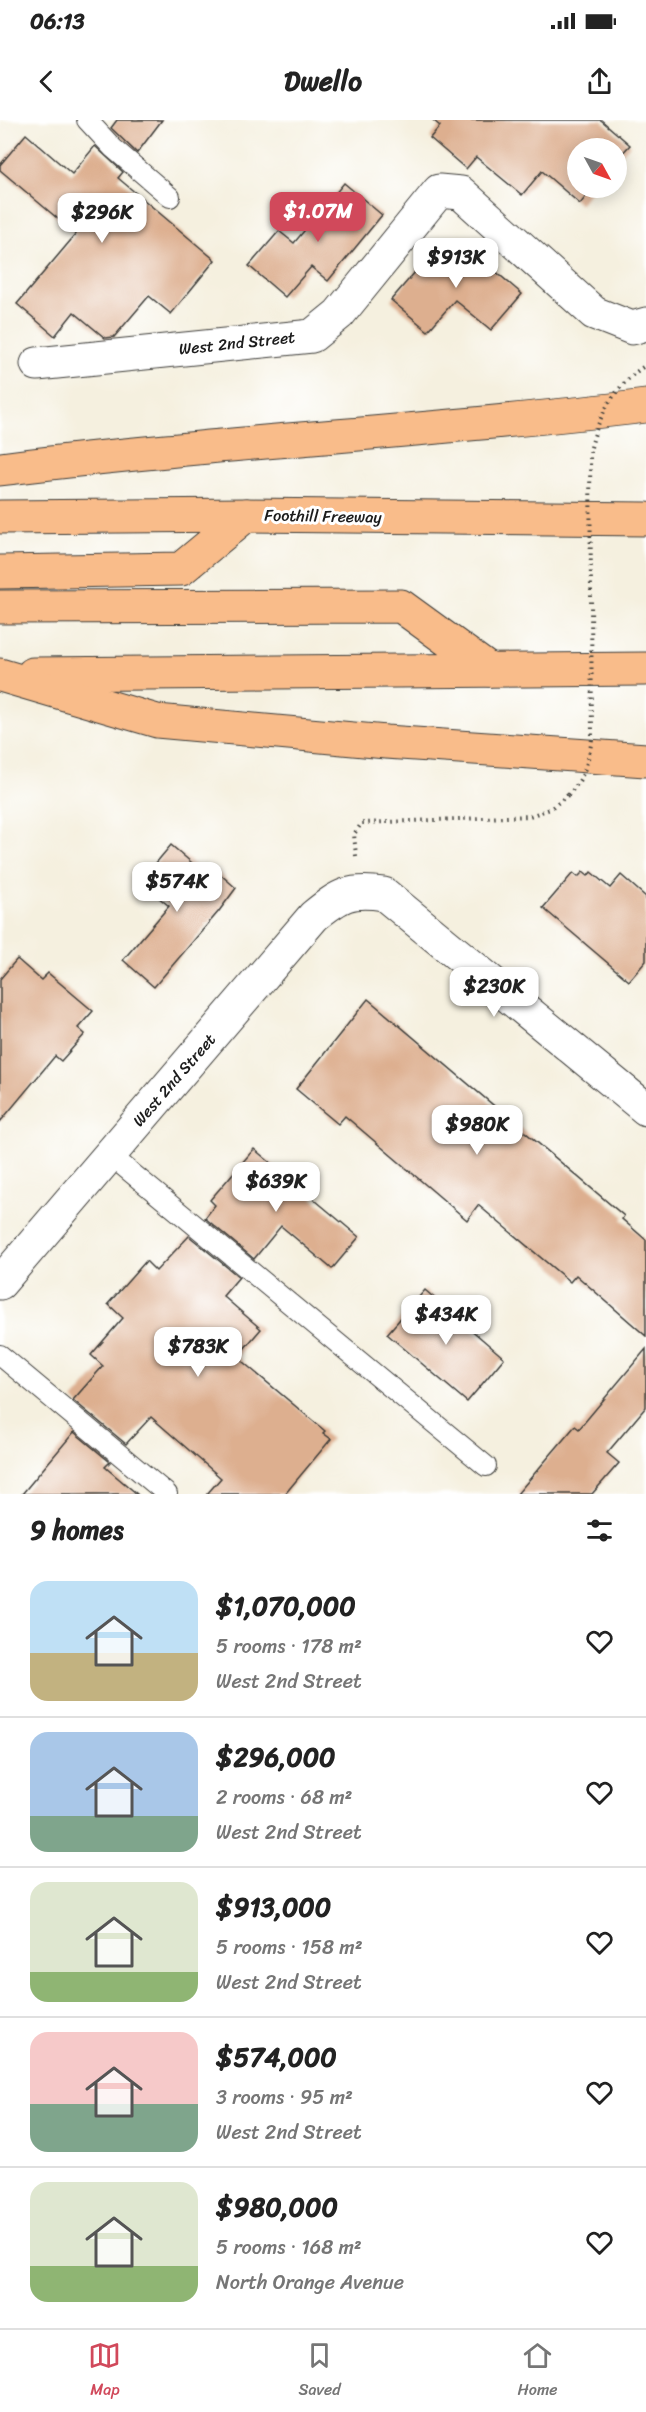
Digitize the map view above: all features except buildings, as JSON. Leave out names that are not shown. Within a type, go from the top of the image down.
[{"type":"highway","points":[[0,468],[94,457],[511,423],[646,406]]},
{"type":"highway","points":[[0,572],[181,569],[246,515]]},
{"type":"highway","name":"Foothill Freeway","points":[[0,517],[246,515],[646,519]]},
{"type":"highway","points":[[0,607],[401,606],[489,670]]},
{"type":"highway","points":[[0,674],[646,669]]},
{"type":"highway","points":[[0,674],[158,721],[386,742],[646,760]]},
{"type":"street","name":"West 2nd Street","points":[[37,364],[312,336],[339,314],[439,191],[461,193],[594,313],[632,328],[646,324]]},
{"type":"street","name":"West 2nd Street","points":[[0,1283],[314,916],[334,900],[359,890]]},
{"type":"street","points":[[359,890],[384,894],[646,1109]]},
{"type":"lane","points":[[87,120],[113,148],[170,197]]},
{"type":"lane","points":[[110,1155],[486,1466]]},
{"type":"lane","points":[[0,1355],[167,1494]]},
{"type":"path","points":[[359,890],[354,834],[362,823],[530,816],[550,809],[580,783],[587,767],[592,739],[590,452],[605,408],[624,385],[646,365]]}]
